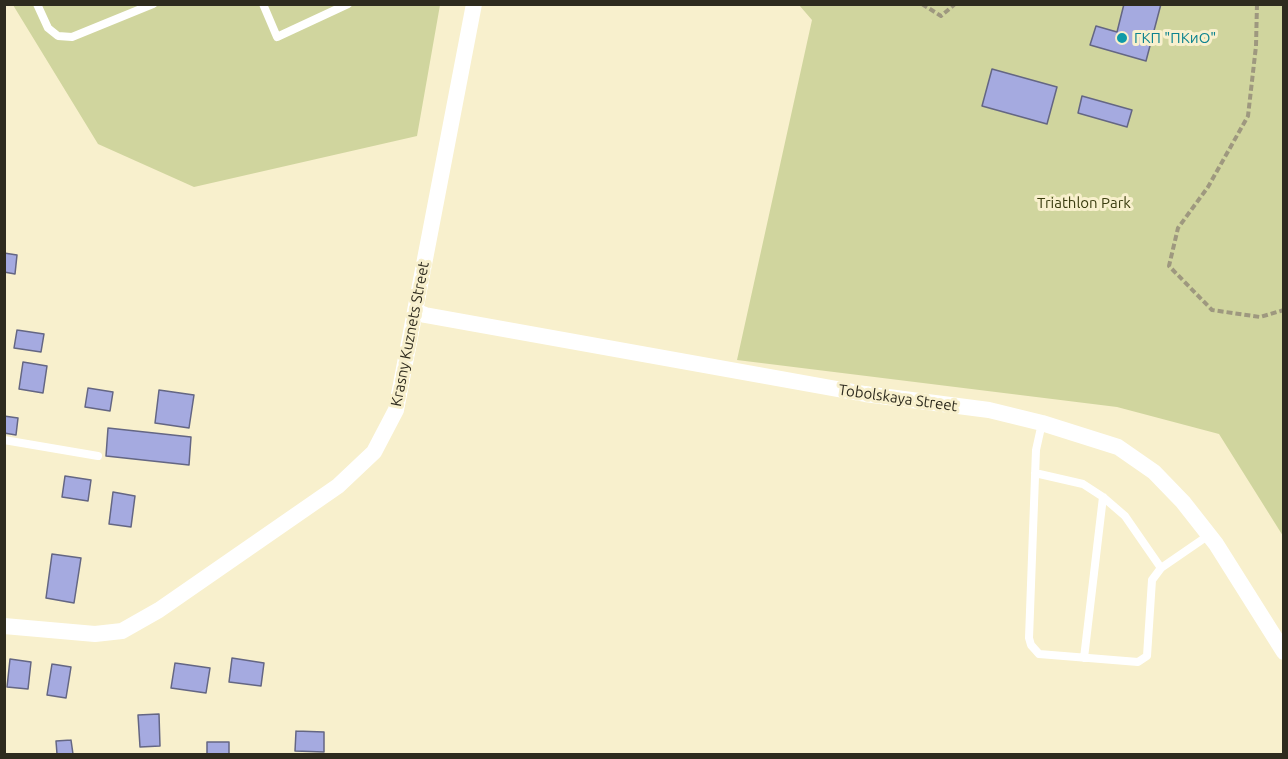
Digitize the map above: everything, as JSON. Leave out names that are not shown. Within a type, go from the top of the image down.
[{"type":"street","name":"Krasny Kuznets Street","points":[[4,626],[95,634],[122,631],[159,610],[338,486],[374,452],[396,410],[474,4]]},
{"type":"street","name":"Tobolskaya Street","points":[[415,311],[425,315],[865,394],[989,410],[1042,423],[1118,447],[1154,472],[1183,502],[1209,535],[1284,652]]},
{"type":"lane","points":[[37,4],[48,28],[57,36],[72,37],[153,4]]},
{"type":"lane","points":[[263,4],[277,37],[348,4]]},
{"type":"lane","points":[[1042,423],[1036,450],[1029,638],[1031,645],[1039,654],[1138,662],[1147,656],[1152,580],[1161,568],[1209,535]]},
{"type":"lane","points":[[4,440],[98,456]]},
{"type":"lane","points":[[1035,473],[1083,484],[1103,497],[1125,516],[1161,568]]},
{"type":"lane","points":[[1084,658],[1103,497]]},
{"type":"path","points":[[922,4],[941,16],[955,4]]},
{"type":"path","points":[[1257,4],[1256,46],[1248,116],[1208,187],[1178,228],[1169,266],[1212,310],[1260,317],[1284,310]]},
{"type":"green space","points":[[13,5],[440,5],[417,136],[194,187],[98,144]]},
{"type":"green space","name":"Triathlon Park","points":[[799,5],[1283,5],[1283,536],[1219,434],[1117,407],[737,360],[812,20]]},
{"type":"building","name":"ГКП \"ПКиО\"","points":[[1124,4],[1161,4],[1146,61],[1090,45],[1096,26],[1117,32]]},
{"type":"building","points":[[992,69],[1057,87],[1047,124],[982,106]]},
{"type":"building","points":[[1082,96],[1132,110],[1127,127],[1078,113]]},
{"type":"building","points":[[4,253],[17,255],[15,274],[4,272]]},
{"type":"building","points":[[17,330],[44,334],[41,352],[14,348]]},
{"type":"building","points":[[23,362],[47,366],[43,393],[19,389]]},
{"type":"building","points":[[88,388],[113,392],[110,411],[85,407]]},
{"type":"building","points":[[159,390],[194,395],[189,428],[155,423]]},
{"type":"building","points":[[4,416],[18,418],[16,435],[4,433]]},
{"type":"building","points":[[108,428],[191,437],[189,465],[106,456]]},
{"type":"building","points":[[65,476],[91,480],[88,501],[62,497]]},
{"type":"building","points":[[113,492],[135,496],[131,527],[109,524]]},
{"type":"building","points":[[52,554],[81,558],[74,603],[46,598]]},
{"type":"building","points":[[232,658],[264,663],[261,686],[229,682]]},
{"type":"building","points":[[10,659],[31,662],[28,689],[7,687]]},
{"type":"building","points":[[175,663],[210,668],[206,693],[171,688]]},
{"type":"building","points":[[52,664],[71,667],[66,698],[47,695]]},
{"type":"building","points":[[159,714],[160,746],[140,747],[138,715]]},
{"type":"building","points":[[296,731],[324,732],[324,752],[295,751]]},
{"type":"building","points":[[71,740],[73,754],[57,754],[56,741]]},
{"type":"building","points":[[207,742],[229,742],[229,754],[207,754]]},
{"type":"place","name":"ГКП \"ПКиО\"","points":[[1122,38]]}]
